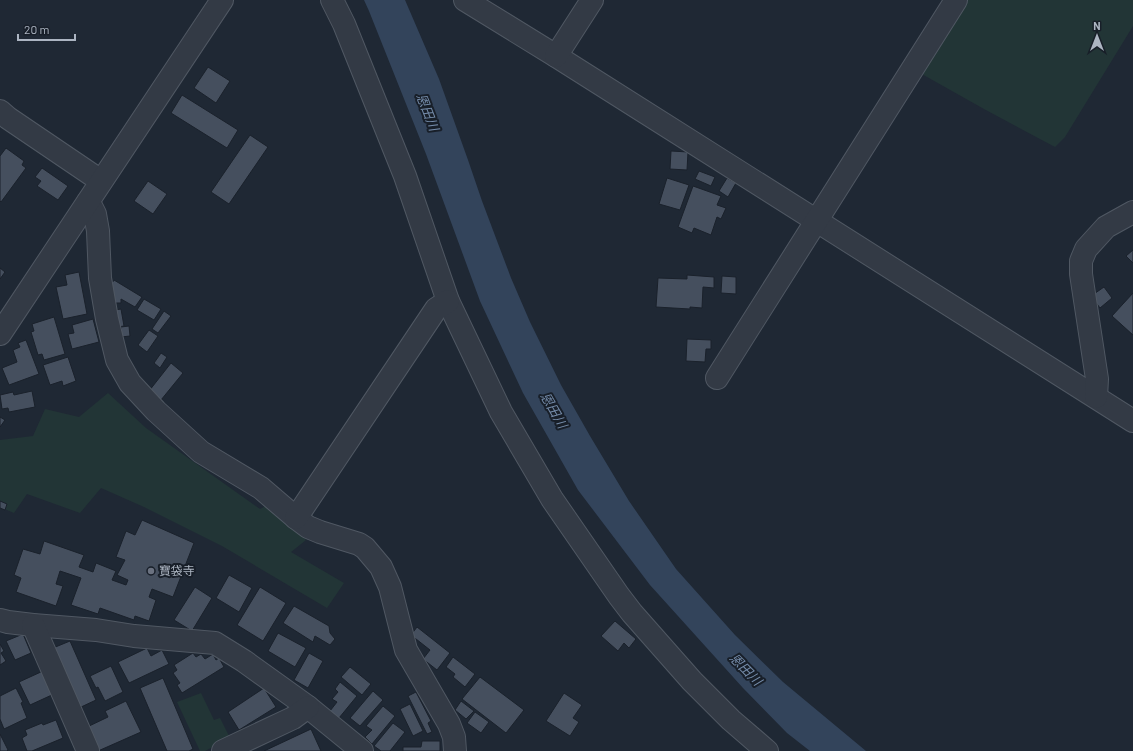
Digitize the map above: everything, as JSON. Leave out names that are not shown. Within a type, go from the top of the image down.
[{"type":"street","points":[[0,334],[222,0]]},
{"type":"street","points":[[332,0],[347,31],[405,176],[448,301],[502,412],[548,492],[566,521],[632,613],[692,680],[732,720],[767,751]]},
{"type":"street","points":[[465,0],[1133,421]]},
{"type":"street","points":[[556,56],[592,0]]},
{"type":"street","points":[[716,378],[956,0]]},
{"type":"street","points":[[0,111],[101,181]]},
{"type":"street","points":[[88,202],[95,214],[98,230],[100,278],[107,319],[117,360],[130,383],[156,410],[202,452],[261,488],[308,527],[359,544],[365,548],[381,567],[390,587],[406,650],[449,724],[454,737],[455,751]]},
{"type":"street","points":[[1096,397],[1097,379],[1080,262],[1086,248],[1106,227],[1133,212]]},
{"type":"street","points":[[296,518],[436,309],[448,301]]},
{"type":"street","points":[[0,620],[33,625],[96,630],[134,636],[215,643],[244,661],[308,707],[362,751]]},
{"type":"street","points":[[33,625],[88,751]]},
{"type":"street","points":[[223,751],[293,718],[308,707]]},
{"type":"shaded area","points":[[965,0],[1133,0],[1133,26],[1065,137],[1055,147],[920,73]]},
{"type":"shaded area","points":[[108,393],[146,428],[260,509],[270,504],[306,540],[291,552],[344,583],[327,608],[222,546],[144,507],[101,488],[80,513],[27,494],[14,513],[0,507],[0,440],[33,436],[45,409],[79,417]]},
{"type":"shaded area","points":[[201,693],[214,720],[220,718],[230,738],[205,751],[200,751],[177,702]]},
{"type":"water","name":"恩田川","points":[[364,0],[405,0],[439,79],[482,201],[511,278],[530,322],[561,385],[629,501],[676,569],[735,635],[783,682],[866,751],[810,751],[787,733],[743,688],[650,585],[578,490],[523,393],[480,301],[426,154]]},
{"type":"building","points":[[208,67],[230,81],[216,103],[194,88]]},
{"type":"building","points":[[182,95],[238,130],[227,148],[171,113]]},
{"type":"building","points":[[250,135],[268,147],[229,204],[211,192]]},
{"type":"building","points":[[6,148],[24,161],[22,165],[26,168],[1,202],[0,156]]},
{"type":"building","points":[[671,151],[688,152],[687,170],[670,169]]},
{"type":"building","points":[[42,168],[68,186],[58,200],[37,186],[41,181],[35,177]]},
{"type":"building","points":[[699,171],[715,177],[711,186],[695,179]]},
{"type":"building","points":[[667,178],[689,185],[680,210],[659,204]]},
{"type":"building","points":[[727,178],[736,183],[728,197],[719,191]]},
{"type":"building","points":[[148,181],[167,194],[153,214],[134,201]]},
{"type":"building","points":[[693,186],[721,196],[717,205],[726,208],[721,219],[717,217],[711,235],[694,228],[692,233],[678,227]]},
{"type":"building","points":[[1133,250],[1133,263],[1126,256]]},
{"type":"building","points":[[0,268],[5,272],[0,279]]},
{"type":"building","points":[[79,272],[87,314],[63,319],[56,287],[67,285],[65,275]]},
{"type":"building","points":[[687,275],[714,277],[714,288],[703,287],[702,308],[690,307],[690,309],[656,307],[658,278],[687,279]]},
{"type":"building","points":[[722,276],[736,277],[736,294],[721,293]]},
{"type":"building","points":[[114,280],[142,297],[135,307],[121,299],[121,303],[113,303],[111,285]]},
{"type":"building","points":[[1104,287],[1112,298],[1100,308],[1091,296]]},
{"type":"building","points":[[1133,293],[1133,335],[1112,316]]},
{"type":"building","points":[[144,299],[161,309],[154,320],[137,310]]},
{"type":"building","points":[[121,309],[124,326],[118,327],[115,310]]},
{"type":"building","points":[[164,311],[171,316],[158,333],[152,329]]},
{"type":"building","points":[[54,317],[65,354],[44,360],[42,354],[38,355],[31,332],[34,331],[32,324]]},
{"type":"building","points":[[93,319],[99,342],[72,349],[68,334],[74,333],[72,325]]},
{"type":"building","points":[[129,326],[130,336],[121,337],[121,327]]},
{"type":"building","points":[[149,330],[158,336],[147,352],[138,345]]},
{"type":"building","points":[[687,339],[711,340],[711,349],[706,349],[705,362],[686,361]]},
{"type":"building","points":[[26,340],[39,374],[9,385],[2,368],[17,362],[13,350],[20,347],[18,343]]},
{"type":"building","points":[[161,353],[167,357],[160,368],[154,363]]},
{"type":"building","points":[[68,357],[76,381],[63,386],[62,381],[50,385],[43,365]]},
{"type":"building","points":[[171,363],[183,373],[161,400],[149,391]]},
{"type":"building","points":[[32,391],[35,407],[9,412],[8,408],[2,409],[0,395],[13,392],[14,395]]},
{"type":"building","points":[[0,417],[5,420],[0,427]]},
{"type":"building","points":[[0,501],[7,504],[5,510],[0,508]]},
{"type":"building","name":"寶袋寺","points":[[142,520],[194,543],[173,597],[152,589],[149,597],[156,600],[149,621],[135,616],[134,620],[100,608],[98,614],[71,605],[81,578],[60,571],[56,584],[63,586],[56,606],[16,592],[21,578],[14,575],[23,549],[40,554],[44,541],[84,555],[79,567],[93,572],[96,563],[116,571],[112,580],[126,585],[128,580],[117,575],[125,560],[116,557],[126,531],[135,535]]},
{"type":"building","points":[[229,575],[252,588],[239,612],[216,598]]},
{"type":"building","points":[[195,587],[212,598],[192,631],[174,620]]},
{"type":"building","points":[[260,587],[286,603],[263,641],[237,625]]},
{"type":"building","points":[[294,606],[329,626],[330,633],[335,639],[330,645],[315,636],[313,642],[283,623]]},
{"type":"building","points":[[615,621],[636,639],[629,648],[624,643],[618,651],[601,636]]},
{"type":"building","points":[[417,627],[450,653],[437,670],[423,659],[430,650],[411,635]]},
{"type":"building","points":[[278,633],[306,648],[295,667],[268,651]]},
{"type":"building","points":[[23,634],[31,653],[15,660],[6,641]]},
{"type":"building","points":[[70,641],[96,700],[79,708],[53,648]]},
{"type":"building","points":[[0,644],[4,651],[1,653],[6,661],[0,665]]},
{"type":"building","points":[[147,648],[151,656],[162,650],[169,664],[129,683],[118,662]]},
{"type":"building","points":[[193,653],[196,657],[201,654],[205,659],[213,654],[216,660],[219,658],[224,667],[182,693],[177,685],[180,683],[173,673],[177,670],[174,665]]},
{"type":"building","points":[[309,653],[323,661],[308,688],[294,680]]},
{"type":"building","points":[[453,657],[475,674],[465,687],[453,677],[455,674],[446,667]]},
{"type":"building","points":[[111,666],[123,692],[105,701],[98,687],[96,688],[90,676]]},
{"type":"building","points":[[350,667],[371,684],[362,695],[341,677]]},
{"type":"building","points":[[43,671],[54,694],[30,705],[19,682]]},
{"type":"building","points":[[480,677],[524,710],[506,733],[462,699]]},
{"type":"building","points":[[163,678],[193,749],[189,751],[167,751],[140,688]]},
{"type":"building","points":[[340,682],[357,696],[339,718],[330,711],[337,702],[332,699],[338,692],[335,689]]},
{"type":"building","points":[[16,688],[23,702],[21,703],[27,718],[4,729],[0,719],[0,696]]},
{"type":"building","points":[[264,688],[276,707],[239,730],[228,712]]},
{"type":"building","points":[[373,691],[383,700],[360,726],[350,718]]},
{"type":"building","points":[[416,692],[431,721],[428,723],[432,732],[427,734],[408,696]]},
{"type":"building","points":[[564,693],[582,705],[573,718],[579,722],[570,736],[546,721]]},
{"type":"building","points":[[126,701],[141,732],[98,751],[87,727],[108,717],[105,711]]},
{"type":"building","points":[[461,701],[474,711],[466,719],[455,710]]},
{"type":"building","points":[[410,704],[423,731],[413,736],[400,709]]},
{"type":"building","points":[[383,706],[395,716],[372,744],[365,737],[372,730],[366,726]]},
{"type":"building","points":[[475,712],[489,722],[481,733],[467,723]]},
{"type":"building","points":[[56,720],[63,738],[32,751],[27,751],[22,738],[27,735],[25,730],[42,723],[43,725]]},
{"type":"building","points":[[393,723],[405,732],[390,751],[381,751],[374,746]]},
{"type":"building","points":[[311,729],[321,751],[264,751]]},
{"type":"building","points":[[0,734],[8,750],[7,751],[0,751]]},
{"type":"building","points":[[422,741],[440,741],[440,751],[403,751],[403,747],[421,747]]},
{"type":"place","name":"寶袋寺","points":[[151,571]]}]
